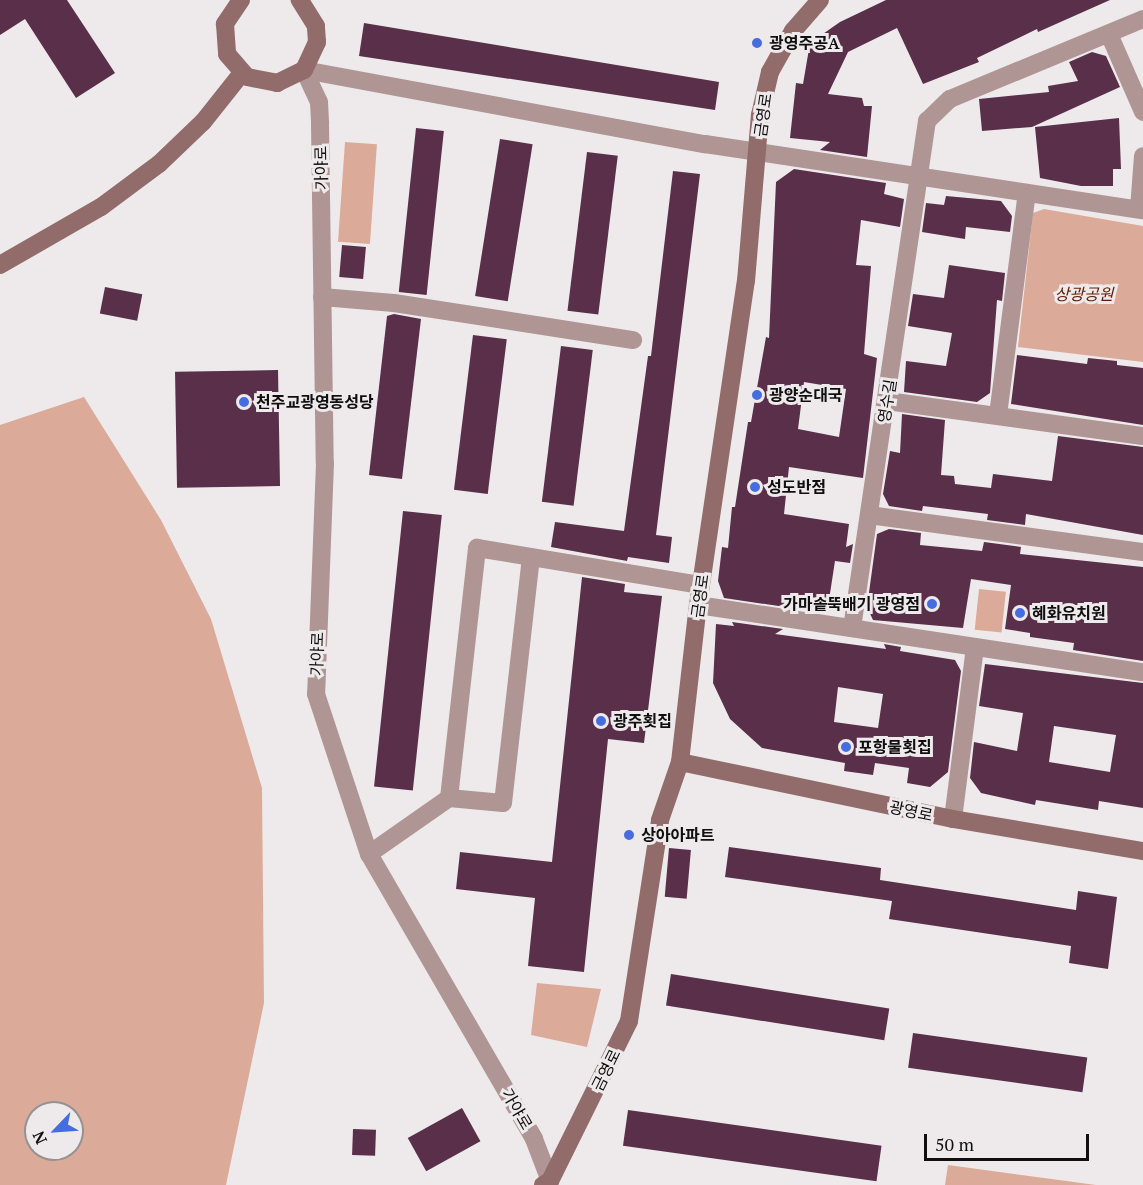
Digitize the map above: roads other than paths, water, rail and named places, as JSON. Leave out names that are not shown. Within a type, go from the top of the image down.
[{"type":"street","points":[[241,0],[225,24],[224,39],[227,54],[242,73],[261,82],[277,83],[304,70],[758,153],[1141,209],[1143,156]]},
{"type":"street","name":"금영로","points":[[548,1184],[629,1020],[660,820],[680,762],[698,605],[746,281],[760,115],[770,72],[793,31],[820,0]]},
{"type":"street","points":[[302,1],[316,26],[317,42],[304,70]]},
{"type":"street","name":"영수길","points":[[852,628],[921,176],[927,121],[950,99],[1143,20]]},
{"type":"street","points":[[1109,34],[1143,112]]},
{"type":"street","name":"가야로","points":[[304,70],[319,102],[321,124],[325,463],[315,694],[369,854],[534,1138],[548,1184]]},
{"type":"street","points":[[0,264],[101,207],[159,164],[203,122],[242,73]]},
{"type":"street","points":[[998,415],[1027,194]]},
{"type":"street","points":[[322,297],[394,303],[633,340]]},
{"type":"street","points":[[887,401],[1143,436]]},
{"type":"street","points":[[869,514],[1143,552]]},
{"type":"street","points":[[449,798],[477,548],[701,585]]},
{"type":"street","points":[[369,854],[449,798],[503,803],[531,558]]},
{"type":"street","points":[[698,605],[1143,672]]},
{"type":"street","points":[[953,819],[975,647]]},
{"type":"street","name":"광영로","points":[[680,762],[953,819],[1143,851]]},
{"type":"place","name":"광영주공A","points":[[757,43]]},
{"type":"place","name":"광양순대국","points":[[757,395]]},
{"type":"place","name":"천주교광영동성당","points":[[244,402]]},
{"type":"place","name":"성도반점","points":[[755,487]]},
{"type":"place","name":"가마솥뚝배기 광영점","points":[[932,604]]},
{"type":"place","name":"혜화유치원","points":[[1020,613]]},
{"type":"place","name":"광주횟집","points":[[601,721]]},
{"type":"place","name":"포항물횟집","points":[[846,747]]},
{"type":"place","name":"상아아파트","points":[[629,835]]},
{"type":"park label","name":"상광공원","points":[[1084,294]]}]
